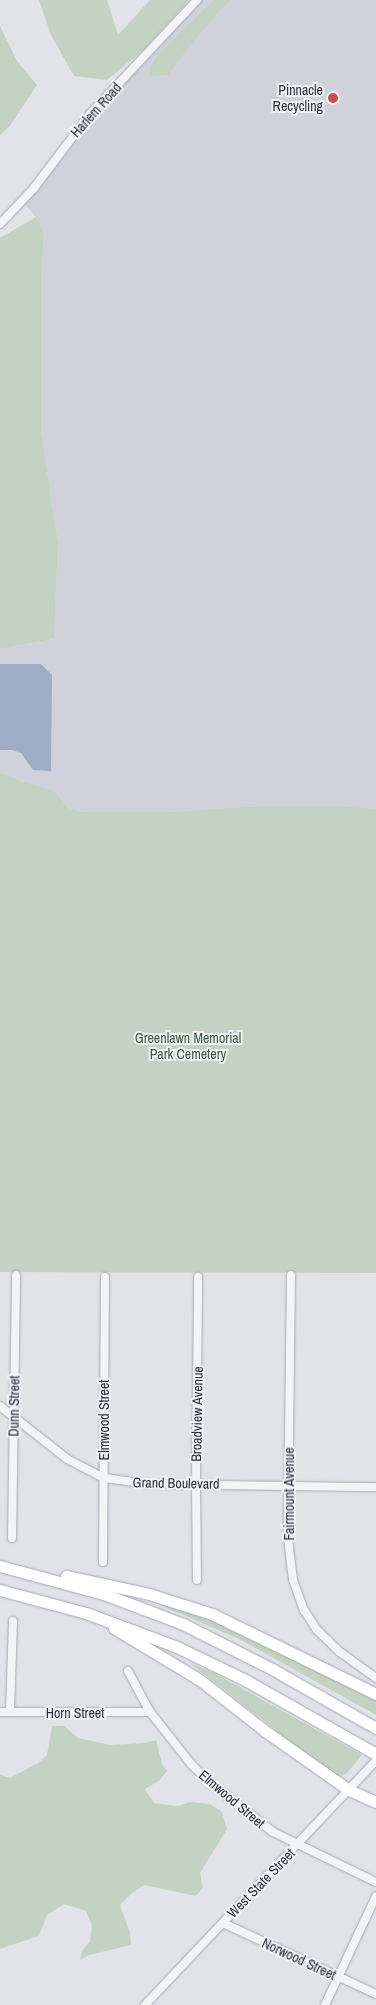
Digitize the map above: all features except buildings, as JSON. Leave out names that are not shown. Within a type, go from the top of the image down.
[{"type":"highway","points":[[0,1566],[114,1586],[184,1604],[229,1621],[376,1694]]},
{"type":"highway","points":[[0,1566],[104,1594],[183,1624],[272,1669],[376,1728]]},
{"type":"highway","points":[[0,1590],[86,1613],[130,1628],[197,1656],[376,1754]]},
{"type":"highway","points":[[86,1613],[200,1680],[266,1731],[349,1790],[376,1802]]},
{"type":"street","name":"Harlem Road","points":[[0,224],[34,188],[90,114],[197,0]]},
{"type":"street","name":"Dunn Street","points":[[12,1538],[16,1275]]},
{"type":"street","name":"Fairmount Avenue","points":[[291,1275],[288,1485],[290,1564],[304,1610],[317,1630],[329,1642],[376,1678]]},
{"type":"street","name":"Elmwood Street","points":[[103,1562],[105,1277]]},
{"type":"street","name":"Broadview Avenue","points":[[197,1580],[198,1277]]},
{"type":"street","name":"Grand Boulevard","points":[[0,1406],[14,1419],[67,1459],[104,1478],[147,1484],[376,1487]]},
{"type":"street","points":[[10,1712],[13,1621]]},
{"type":"street","name":"Elmwood Street","points":[[128,1671],[150,1712],[191,1764],[212,1784],[265,1827],[376,1882]]},
{"type":"street","name":"Horn Street","points":[[0,1712],[150,1712]]},
{"type":"street","name":"West State Street","points":[[147,2003],[376,1761]]},
{"type":"street","points":[[325,2005],[376,1896]]},
{"type":"street","name":"Norwood Street","points":[[223,1922],[376,1994]]},
{"type":"street","points":[[147,2003],[159,2005]]},
{"type":"shaded area","points":[[197,0],[376,0],[376,809],[260,806],[166,812],[82,812],[66,807],[57,793],[49,789],[24,782],[0,772],[0,649],[54,639],[58,542],[41,431],[41,287],[44,233],[36,217],[23,202],[68,141]]},
{"type":"green space","points":[[39,0],[107,0],[118,35],[150,0],[189,0],[145,49],[107,80],[74,76],[51,35]]},
{"type":"green space","points":[[214,0],[230,0],[195,39],[168,75],[150,76],[150,67],[158,54]]},
{"type":"green space","points":[[0,26],[17,61],[37,85],[10,126],[0,135]]},
{"type":"green space","points":[[36,217],[44,233],[41,287],[41,431],[58,542],[54,639],[0,649],[0,238]]},
{"type":"green space","name":"Greenlawn Memorial Park Cemetery","points":[[0,772],[24,782],[49,789],[57,793],[66,807],[82,812],[166,812],[260,806],[336,806],[376,809],[376,1273],[0,1272]]},
{"type":"green space","points":[[128,1591],[157,1599],[236,1629],[376,1697],[376,1715],[239,1639]]},
{"type":"green space","points":[[190,1663],[214,1673],[362,1755],[347,1773],[337,1778]]},
{"type":"green space","points":[[52,1726],[64,1726],[78,1738],[110,1745],[145,1743],[156,1740],[162,1764],[167,1771],[160,1780],[145,1789],[154,1803],[178,1806],[190,1802],[210,1804],[222,1812],[227,1829],[200,1873],[203,1888],[196,1896],[144,1885],[132,1893],[120,1905],[130,1933],[131,1945],[89,1955],[80,1960],[82,1951],[90,1941],[92,1926],[86,1911],[64,1904],[47,1915],[39,1936],[0,1949],[0,1775],[10,1778],[38,1763],[47,1755]]},
{"type":"water","points":[[0,664],[41,664],[52,675],[51,771],[33,770],[21,753],[12,750],[0,750]]},
{"type":"place","name":"Pinnacle Recycling","points":[[333,98]]}]
